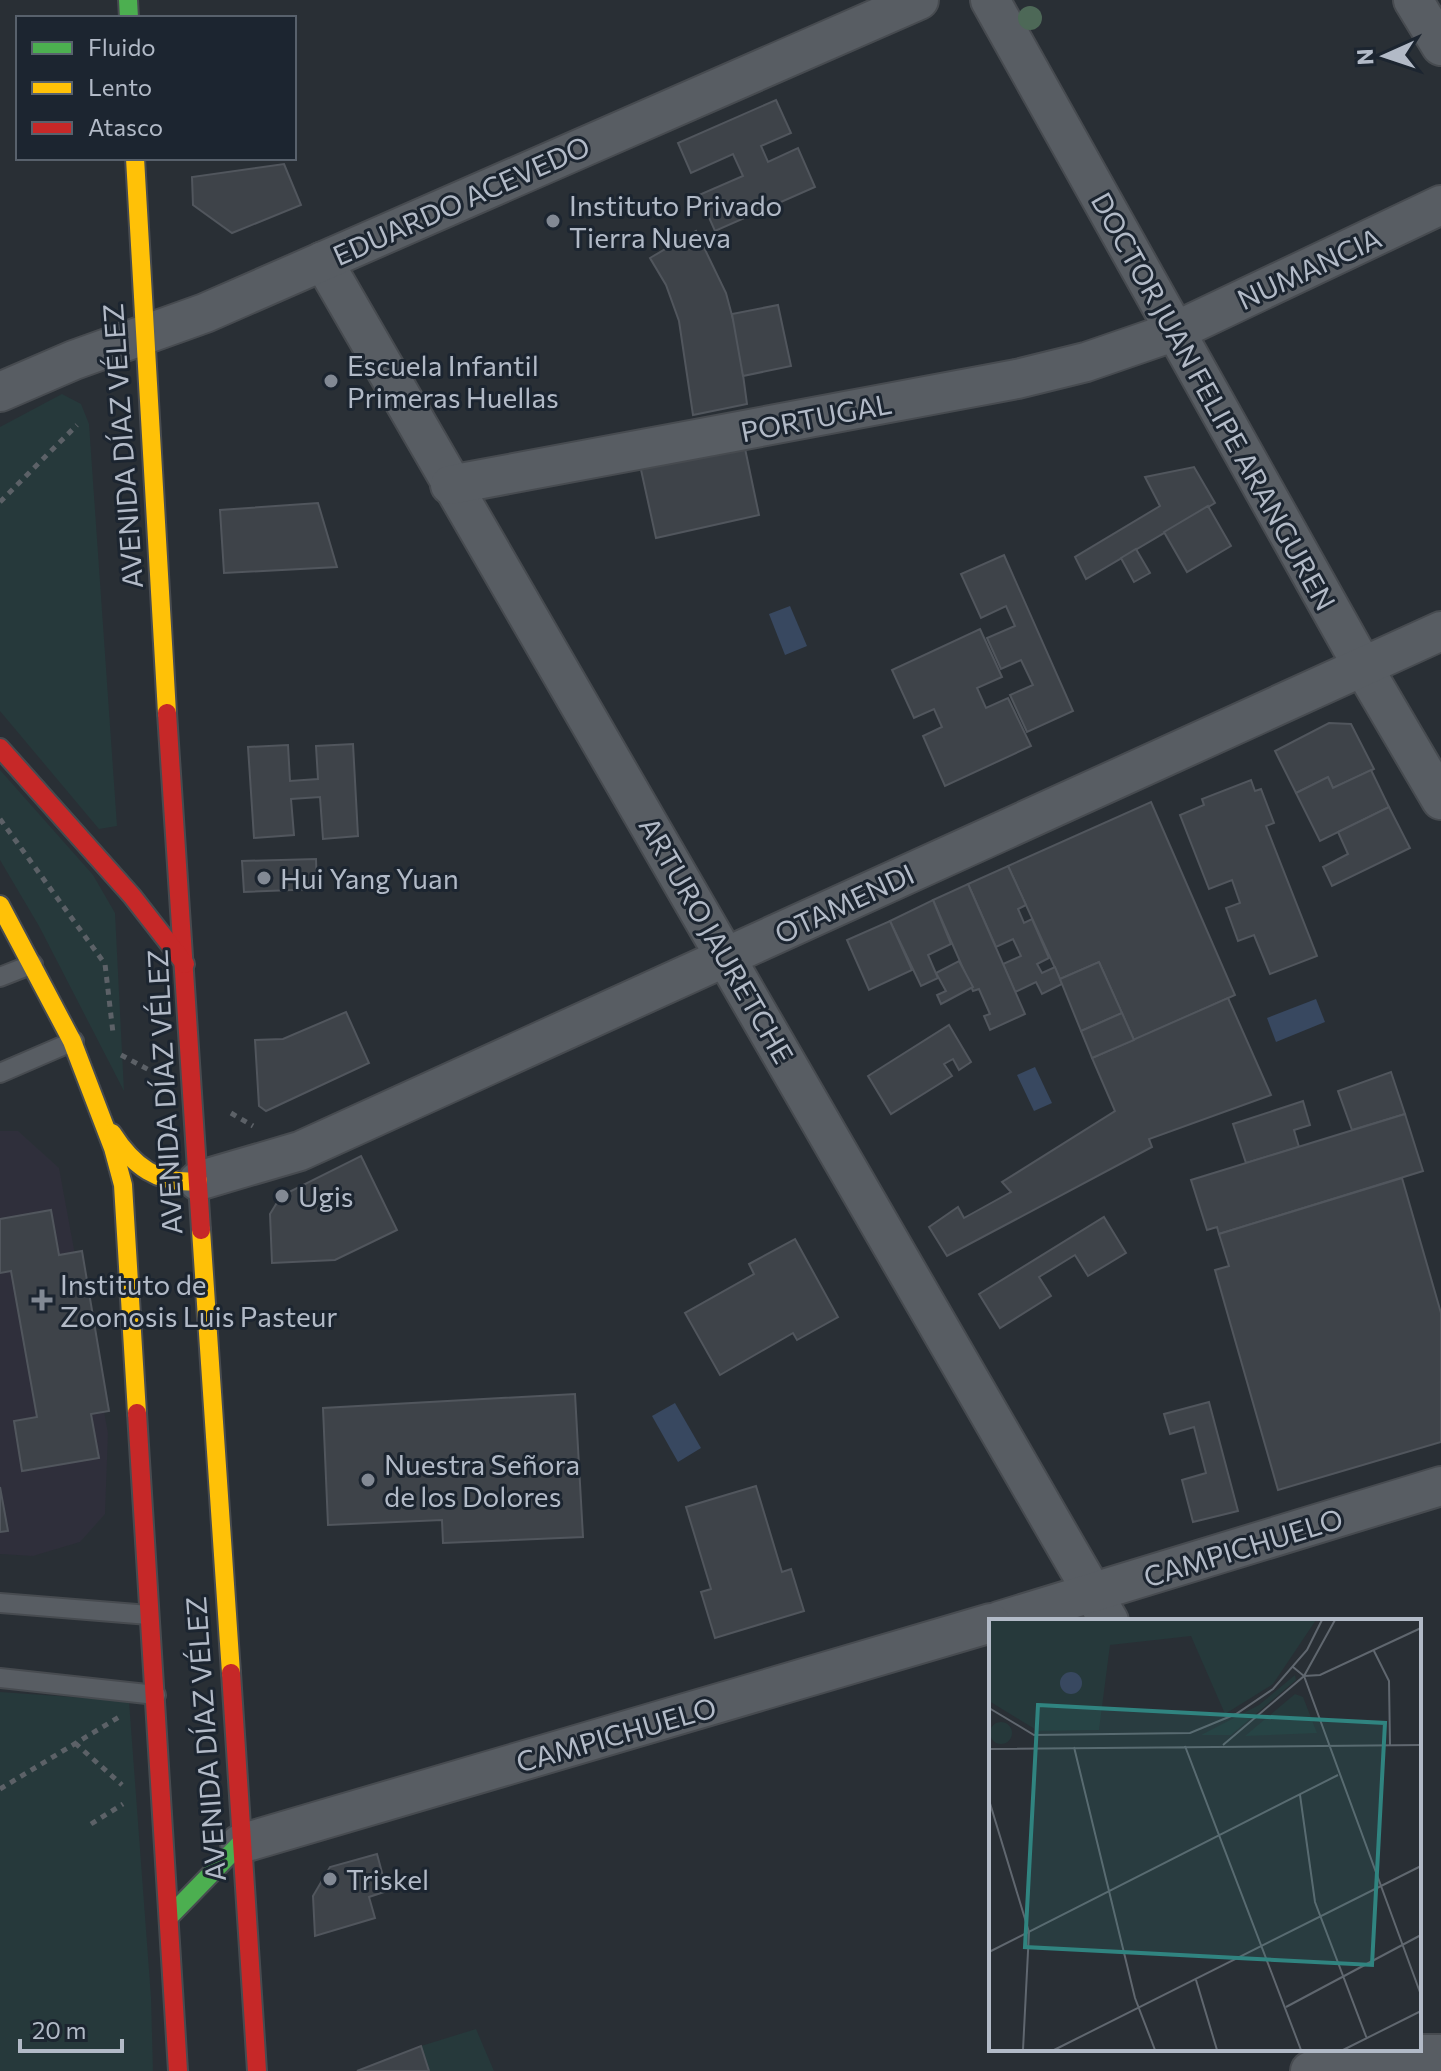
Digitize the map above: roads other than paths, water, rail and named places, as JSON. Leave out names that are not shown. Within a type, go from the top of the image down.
[{"type":"main road","name":"AVENIDA DÍAZ VÉLEZ","points":[[135,160],[143,335],[191,1092],[257,2071]]},
{"type":"main road","points":[[0,748],[132,896],[185,964]]},
{"type":"main road","points":[[0,905],[74,1041],[104,1121],[125,1155],[145,1172],[169,1182],[198,1181]]},
{"type":"main road","name":"AVENIDA DÍAZ VÉLEZ","points":[[104,1121],[123,1185],[128,1225],[178,2071]]},
{"type":"main road","points":[[170,1916],[240,1844]]},
{"type":"street","name":"EDUARDO ACEVEDO","points":[[0,392],[205,313],[919,0]]},
{"type":"street","name":"DOCTOR JUAN FELIPE ARANGUREN","points":[[990,0],[1363,667],[1441,800]]},
{"type":"street","points":[[1413,0],[1441,46]]},
{"type":"street","name":"NUMANCIA","points":[[1176,331],[1441,205]]},
{"type":"street","name":"ARTURO JAURETCHE","points":[[323,261],[1101,1607]]},
{"type":"street","name":"PORTUGAL","points":[[450,485],[1017,379],[1086,362],[1176,331]]},
{"type":"street","name":"OTAMENDI","points":[[198,1181],[300,1151],[1441,631]]},
{"type":"street","name":"CAMPICHUELO","points":[[1014,1619],[1101,1607],[1441,1486]]},
{"type":"street","name":"CAMPICHUELO","points":[[240,1844],[989,1624]]},
{"type":"street","points":[[1310,2071],[1358,2058],[1441,2054]]},
{"type":"lane","points":[[0,977],[33,964]]},
{"type":"lane","points":[[0,1073],[74,1041]]},
{"type":"lane","points":[[0,1603],[149,1615]]},
{"type":"lane","points":[[0,1678],[156,1695]]},
{"type":"water","points":[[790,606],[807,646],[785,655],[769,614]]},
{"type":"water","points":[[1316,999],[1325,1022],[1276,1042],[1267,1018]]},
{"type":"water","points":[[1035,1067],[1052,1103],[1034,1111],[1017,1075]]},
{"type":"water","points":[[675,1403],[701,1448],[678,1462],[652,1416]]},
{"type":"place","name":"Instituto Privado Tierra Nueva","points":[[553,221]]},
{"type":"place","name":"Escuela Infantil Primeras Huellas","points":[[331,381]]},
{"type":"place","name":"Hui Yang Yuan","points":[[264,878]]},
{"type":"place","name":"Ugis","points":[[282,1196]]},
{"type":"place","name":"Instituto de Zoonosis Luis Pasteur","points":[[42,1300]]},
{"type":"place","name":"Nuestra Señora de los Dolores","points":[[368,1480]]},
{"type":"place","name":"Triskel","points":[[330,1879]]}]
